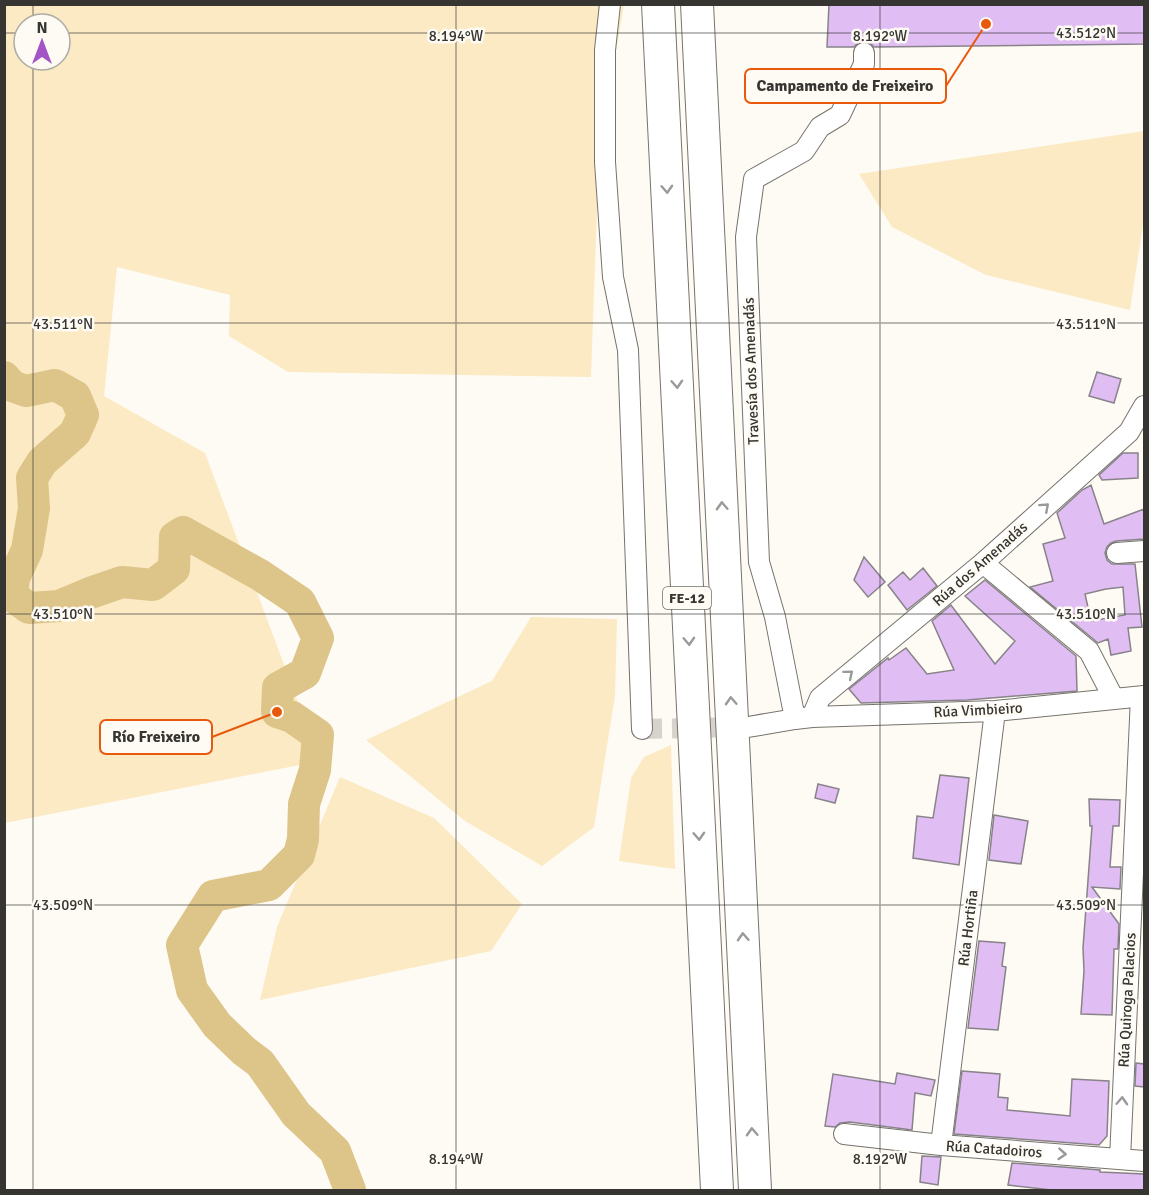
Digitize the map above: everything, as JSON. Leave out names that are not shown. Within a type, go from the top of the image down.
[{"type":"highway","points":[[651,4],[665,147]]},
{"type":"highway","name":"FE-12","points":[[658,4],[717,1191]]},
{"type":"highway","name":"FE-12","points":[[697,4],[755,1191]]},
{"type":"street","points":[[610,4],[605,50],[604,162],[614,277],[628,350],[642,729]]},
{"type":"street","name":"Travesía dos Amenadás","points":[[804,718],[759,562],[746,237],[754,179],[804,151],[820,127],[840,115],[864,64],[864,53]]},
{"type":"street","name":"Rúa dos Amenadás","points":[[804,718],[820,698],[983,563],[1129,432],[1144,406]]},
{"type":"street","points":[[1118,553],[1144,551]]},
{"type":"street","points":[[983,563],[1089,651],[1114,699]]},
{"type":"street","name":"Rúa Vimbieiro","points":[[748,727],[804,718],[995,711],[1143,696]]},
{"type":"street","name":"Rúa Quiroga Palacios","points":[[1120,1159],[1137,960],[1143,696]]},
{"type":"street","name":"Rúa Hortiña","points":[[940,1145],[995,711]]},
{"type":"street","name":"Rúa Catadoiros","points":[[844,1134],[940,1145],[1144,1161]]},
{"type":"shaded area","points":[[5,5],[624,5],[599,150],[591,377],[288,372],[229,336],[230,295],[117,267],[104,396],[205,453],[320,761],[5,823]]},
{"type":"shaded area","points":[[1144,131],[1144,218],[1130,310],[986,275],[892,227],[859,174]]},
{"type":"shaded area","points":[[531,617],[617,619],[615,696],[594,827],[542,866],[465,821],[366,740],[492,681]]},
{"type":"shaded area","points":[[671,745],[675,869],[619,861],[631,778],[644,757]]},
{"type":"shaded area","points":[[340,777],[434,818],[522,904],[491,951],[260,1000],[277,927]]},
{"type":"building","points":[[829,4],[1144,4],[1144,44],[874,47],[869,42],[863,41],[854,47],[827,47]]},
{"type":"building","points":[[1097,372],[1121,379],[1114,403],[1089,396]]},
{"type":"building","points":[[1123,453],[1138,453],[1138,478],[1102,480],[1099,475]]},
{"type":"building","points":[[1091,485],[1104,524],[1144,509],[1144,539],[1116,541],[1107,547],[1105,553],[1107,560],[1112,564],[1135,564],[1142,627],[1128,628],[1131,651],[1111,655],[1108,639],[1098,643],[1030,587],[1053,581],[1043,544],[1065,538],[1057,513],[1082,490]],"holes":[[[1123,587],[1125,615],[1091,621],[1085,594]]]},
{"type":"building","points":[[864,557],[885,582],[868,597],[854,580]]},
{"type":"building","points":[[923,568],[937,586],[907,610],[888,585],[903,572],[910,580]]},
{"type":"building","points":[[985,580],[1076,656],[1077,691],[967,700],[861,703],[849,689],[888,658],[889,660],[906,648],[927,674],[954,670],[932,621],[951,605],[995,664],[1015,641],[965,596]]},
{"type":"building","points":[[940,775],[969,778],[959,865],[913,858],[917,816],[933,818]]},
{"type":"building","points":[[818,784],[839,789],[835,803],[815,798]]},
{"type":"building","points":[[1089,799],[1120,800],[1119,826],[1113,826],[1110,867],[1121,867],[1120,889],[1092,887],[1119,924],[1118,949],[1114,949],[1112,1015],[1081,1014],[1083,948],[1092,826],[1090,826]]},
{"type":"building","points":[[994,815],[1028,821],[1021,864],[989,860]]},
{"type":"building","points":[[979,941],[1005,943],[1002,966],[1006,967],[998,1030],[968,1028]]},
{"type":"building","points":[[1136,1063],[1144,1064],[1144,1087],[1135,1086]]},
{"type":"building","points":[[962,1071],[1000,1074],[998,1097],[1008,1098],[1007,1110],[1070,1116],[1072,1079],[1109,1081],[1107,1136],[1099,1145],[954,1134]]},
{"type":"building","points":[[897,1073],[935,1080],[931,1096],[915,1093],[912,1130],[850,1122],[840,1123],[835,1127],[825,1126],[833,1074],[895,1084]]},
{"type":"building","points":[[922,1156],[941,1157],[938,1185],[920,1182]]},
{"type":"building","points":[[1012,1163],[1144,1174],[1144,1191],[1060,1191],[1008,1185]]},
{"type":"waterway","points":[[4,377],[12,386],[26,391],[55,385],[75,396],[83,415],[75,433],[42,462],[32,478],[34,508],[27,550],[14,578],[12,596],[29,608],[59,606],[122,582],[153,585],[174,569],[175,537],[183,532],[260,575],[300,602],[318,638],[305,673],[278,688],[277,712],[292,717],[318,735],[315,770],[304,804],[303,839],[299,855],[269,885],[213,896],[182,945],[192,990],[217,1025],[260,1063],[296,1114],[335,1151],[350,1190]]},
{"type":"tunnel","points":[[642,729],[743,727]]},
{"type":"place","name":"Campamento de Freixeiro","points":[[986,24]]},
{"type":"place","name":"Río Freixeiro","points":[[277,712]]}]
